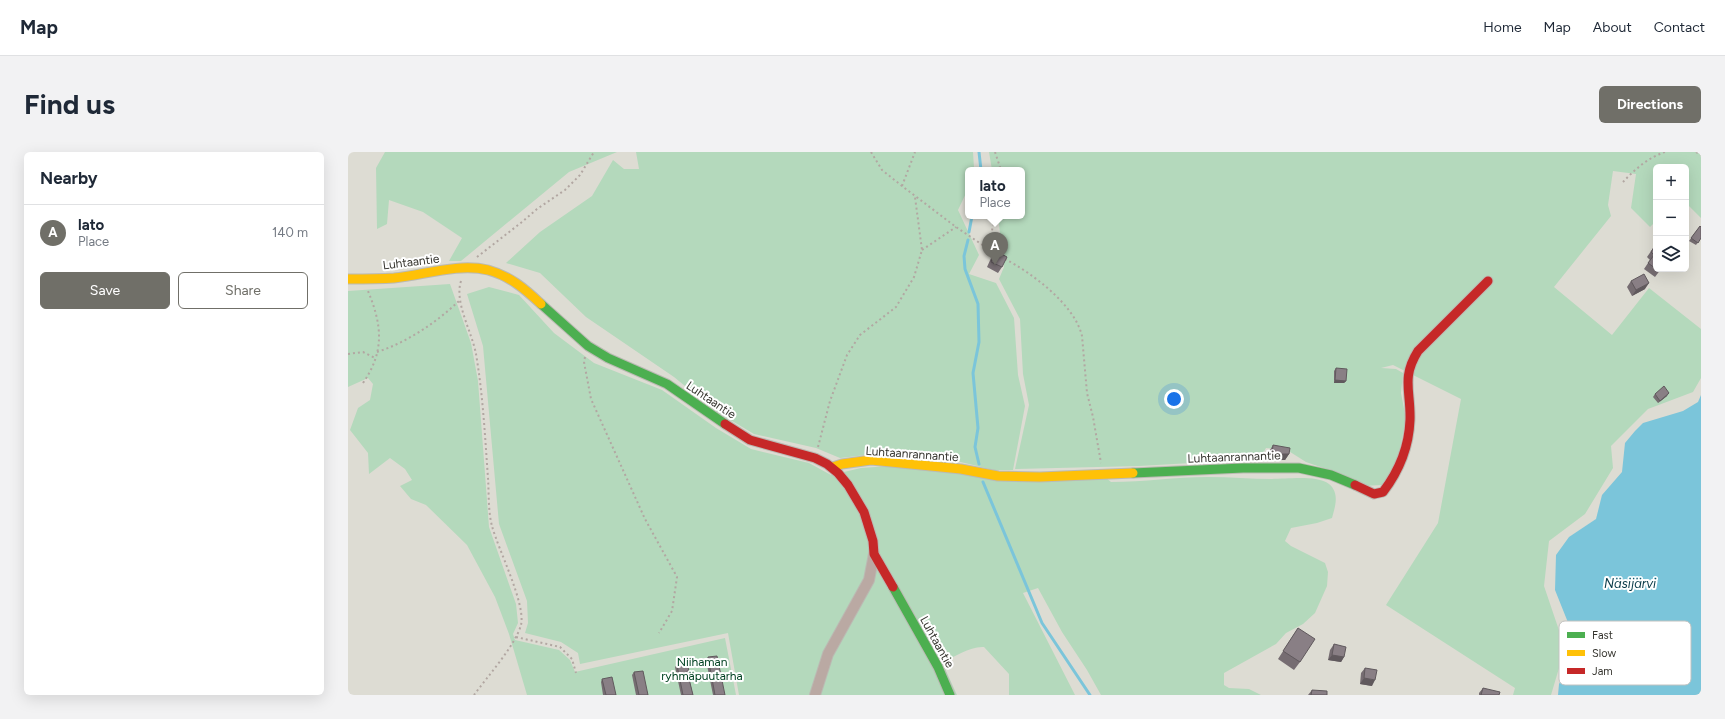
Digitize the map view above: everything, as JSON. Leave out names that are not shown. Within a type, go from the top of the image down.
[{"type":"street","name":"Luhtaantie","points":[[348,279],[393,278],[465,268],[487,270],[507,277],[522,286],[588,346],[608,358],[667,384],[750,440],[824,460],[842,475],[852,489],[874,541],[874,554],[938,667],[950,695]]},
{"type":"street","name":"Luhtaanrannantie","points":[[833,467],[842,464],[871,460],[961,469],[998,476],[1040,477],[1244,468],[1299,468],[1331,475],[1374,494],[1383,492],[1389,485],[1399,466],[1406,442],[1410,419],[1407,378],[1410,361],[1418,351],[1488,281]]},
{"type":"street","points":[[815,695],[828,654],[869,580],[874,554]]},
{"type":"path","points":[[474,695],[516,637],[521,623],[519,604],[512,580],[492,525],[481,380],[474,344],[460,300],[459,287],[465,268],[536,209],[565,190],[580,175],[594,152]]},
{"type":"path","points":[[871,152],[882,170],[988,250],[1022,268],[1075,316],[1082,336],[1087,393],[1093,417],[1099,454],[1102,466],[1107,474]]},
{"type":"path","points":[[902,186],[915,152]]},
{"type":"path","points":[[995,152],[1000,167]]},
{"type":"path","points":[[1623,182],[1631,173],[1656,155],[1665,152]]},
{"type":"path","points":[[1696,152],[1701,155]]},
{"type":"path","points":[[816,458],[830,401],[847,355],[860,335],[896,307],[914,277],[922,250],[915,196]]},
{"type":"path","points":[[988,250],[994,219]]},
{"type":"path","points":[[922,250],[956,227]]},
{"type":"path","points":[[363,278],[377,312],[380,341],[376,358],[370,373],[363,383]]},
{"type":"path","points":[[377,353],[394,347],[444,315],[460,300]]},
{"type":"path","points":[[588,346],[584,362],[591,399],[645,519],[677,577],[672,611],[659,632]]},
{"type":"path","points":[[348,354],[363,352],[376,358]]},
{"type":"path","points":[[516,637],[560,647],[572,658],[576,672]]},
{"type":"green space","points":[[385,152],[617,152],[569,172],[461,261],[449,261],[462,238],[423,212],[389,200],[387,224],[377,229],[376,168]]},
{"type":"green space","points":[[636,152],[973,152],[974,167],[965,167],[965,195],[958,210],[979,255],[969,274],[996,283],[1014,318],[1018,375],[1025,406],[1013,470],[994,470],[948,459],[898,455],[874,454],[840,458],[816,448],[754,434],[717,412],[674,377],[586,317],[540,273],[506,263],[540,232],[592,196],[613,160],[624,169],[639,169]]},
{"type":"green space","points":[[989,152],[1701,152],[1701,218],[1689,206],[1689,164],[1653,164],[1653,224],[1650,227],[1631,208],[1636,174],[1613,171],[1608,205],[1611,216],[1554,287],[1612,335],[1649,288],[1701,329],[1701,378],[1693,392],[1648,409],[1611,446],[1613,468],[1585,514],[1549,541],[1544,586],[1559,630],[1559,668],[1551,695],[1513,695],[1515,688],[1386,605],[1438,523],[1461,399],[1393,365],[1381,368],[1396,369],[1403,373],[1401,393],[1406,419],[1397,462],[1382,485],[1363,486],[1335,472],[1306,462],[1287,450],[1266,448],[1260,459],[1139,466],[1015,469],[1029,405],[1023,374],[1020,319],[999,279],[1004,267],[998,219],[1025,219],[1025,167],[992,167]]},
{"type":"green space","name":"Niihaman ryhmäpuutarha","points":[[450,284],[471,343],[478,381],[489,527],[516,604],[518,623],[513,634],[515,640],[559,650],[570,660],[575,672],[725,638],[736,695],[527,695],[509,634],[495,597],[467,545],[426,505],[411,499],[400,486],[412,480],[405,469],[390,458],[369,474],[368,453],[350,430],[358,408],[370,400],[373,384],[368,378],[348,387],[348,291]]},
{"type":"green space","points":[[489,287],[519,295],[554,333],[594,363],[662,390],[716,428],[751,449],[809,463],[831,475],[861,468],[890,466],[1105,477],[1111,482],[1208,477],[1264,479],[1310,478],[1324,481],[1329,484],[1336,496],[1332,518],[1317,523],[1291,528],[1285,541],[1291,546],[1325,563],[1328,572],[1327,586],[1315,613],[1303,624],[1286,633],[1276,644],[1224,673],[1224,685],[1229,688],[1249,689],[1261,695],[1101,695],[1087,670],[1062,632],[1038,588],[1023,593],[1075,695],[1009,695],[1009,674],[984,647],[973,648],[942,662],[957,695],[739,695],[728,633],[580,664],[578,653],[561,642],[525,633],[528,623],[527,601],[499,524],[483,346],[467,294]]},
{"type":"water","name":"Näsijärvi","points":[[1701,395],[1701,695],[1558,695],[1559,684],[1691,685],[1691,621],[1567,621],[1555,590],[1556,555],[1569,537],[1596,519],[1602,495],[1622,472],[1625,443],[1643,423],[1683,411],[1698,402]]},
{"type":"building","points":[[1700,226],[1701,238],[1698,243],[1691,238]]},
{"type":"building","points":[[996,251],[1007,257],[1002,267],[991,262]]},
{"type":"building","points":[[1653,256],[1653,267],[1648,263]]},
{"type":"building","points":[[1644,274],[1649,283],[1636,290],[1631,281]]},
{"type":"building","points":[[1336,368],[1347,369],[1346,381],[1335,380]]},
{"type":"building","points":[[1664,386],[1669,393],[1660,401],[1655,394]]},
{"type":"building","points":[[1273,445],[1290,448],[1289,454],[1272,454]]},
{"type":"building","points":[[1298,628],[1315,639],[1300,662],[1283,651]]},
{"type":"building","points":[[1334,644],[1346,647],[1344,657],[1332,655]]},
{"type":"building","points":[[717,656],[725,695],[715,695],[708,657]]},
{"type":"building","points":[[687,663],[689,671],[687,671],[693,695],[683,695],[677,665]]},
{"type":"building","points":[[1365,668],[1377,670],[1375,680],[1364,678]]},
{"type":"building","points":[[643,671],[648,695],[639,695],[634,672]]},
{"type":"building","points":[[612,677],[616,695],[606,695],[602,679]]},
{"type":"building","points":[[1483,688],[1500,692],[1499,695],[1481,695]]},
{"type":"building","points":[[1312,690],[1327,691],[1327,695],[1311,695]]},
{"type":"waterway","points":[[979,152],[981,167]]},
{"type":"waterway","points":[[969,232],[971,219]]},
{"type":"waterway","points":[[968,240],[964,256],[965,269],[978,304],[979,342],[973,373],[978,428],[975,447],[979,464]]},
{"type":"waterway","points":[[983,482],[1042,623],[1090,695]]},
{"type":"traffic: fast","points":[[541,304],[588,346],[608,358],[667,384],[725,424]]},
{"type":"traffic: fast","points":[[1133,473],[1243,468],[1299,468],[1331,475],[1355,485]]},
{"type":"traffic: fast","points":[[893,587],[938,667],[950,695]]},
{"type":"traffic: slow","points":[[348,279],[394,278],[441,270],[477,268],[488,270],[510,279],[541,304]]},
{"type":"traffic: slow","points":[[833,467],[842,464],[871,460],[961,469],[998,476],[1040,477],[1133,473]]},
{"type":"traffic: jam","points":[[1355,485],[1374,494],[1383,492],[1389,484],[1402,458],[1408,439],[1410,420],[1408,377],[1413,361],[1418,351],[1488,281]]},
{"type":"traffic: jam","points":[[725,424],[750,440],[815,458],[827,464],[838,473],[848,485],[864,512],[873,541],[874,554],[893,587]]},
{"type":"place","name":"lato","points":[[995,265]]}]
